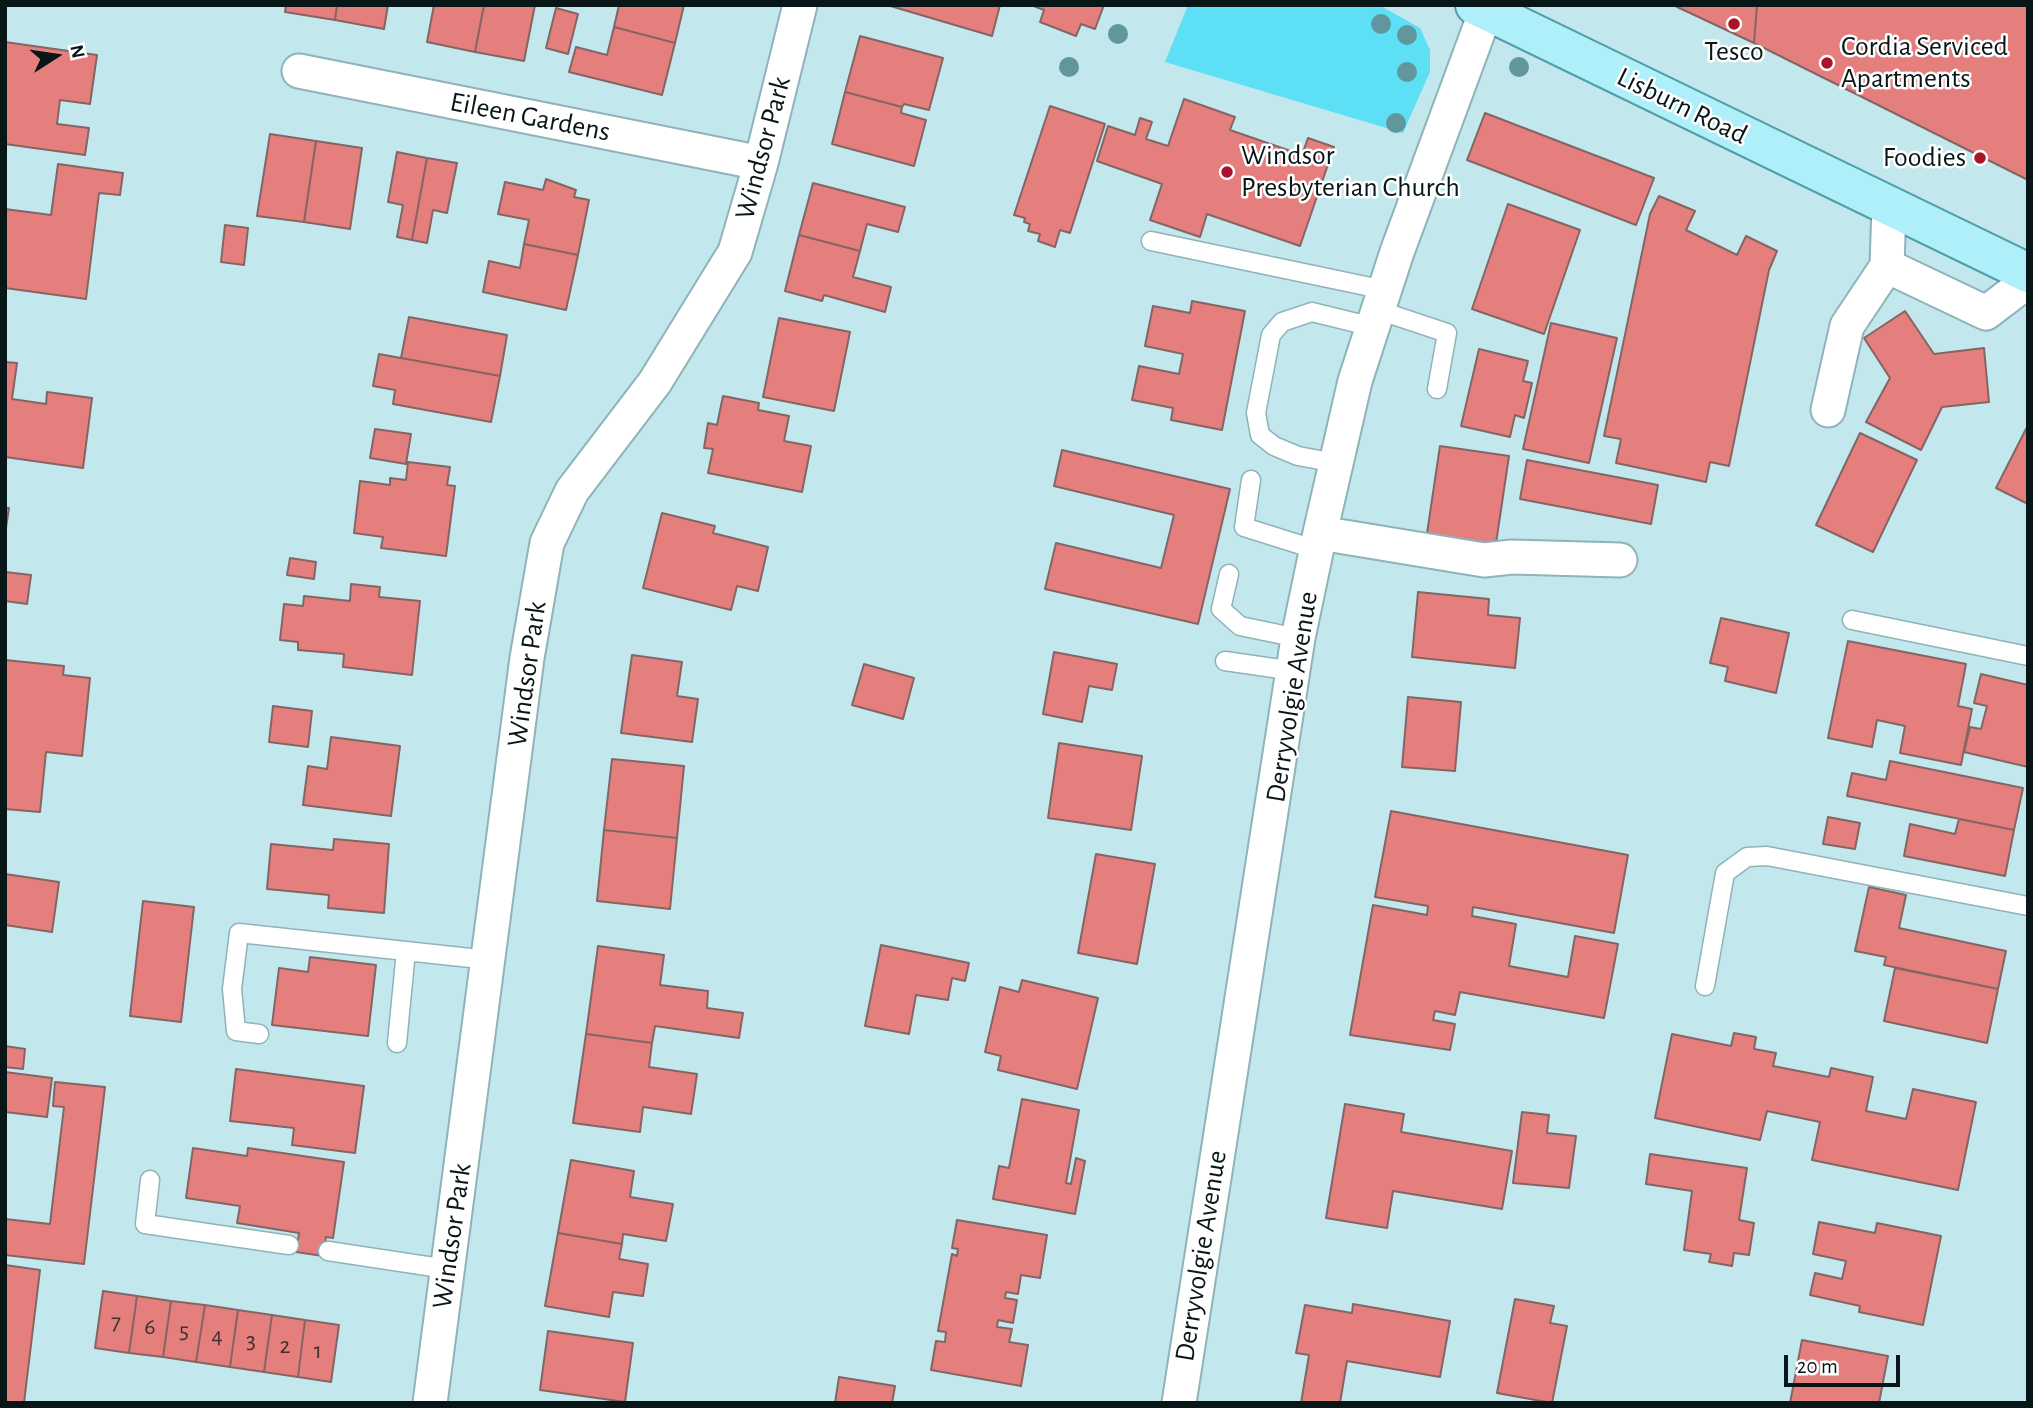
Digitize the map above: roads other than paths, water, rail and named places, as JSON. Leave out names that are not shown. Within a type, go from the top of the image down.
[{"type":"main road","name":"Lisburn Road","points":[[1480,8],[2028,273]]},
{"type":"street","name":"Windsor Park","points":[[430,1403],[527,658],[547,543],[572,491],[655,382],[735,253],[761,163],[800,5]]},
{"type":"street","name":"Derryvolgie Avenue","points":[[1179,1403],[1200,1249],[1298,638],[1355,381],[1480,8]]},
{"type":"street","name":"Eileen Gardens","points":[[299,71],[761,163]]},
{"type":"street","points":[[1828,410],[1847,326],[1887,266],[1889,206]]},
{"type":"street","points":[[1887,266],[1986,313],[2028,281]]},
{"type":"street","points":[[1319,541],[1484,560],[1512,557],[1620,560]]},
{"type":"lane","points":[[1151,241],[1378,309],[1447,333],[1437,389]]},
{"type":"lane","points":[[1336,463],[1298,456],[1274,446],[1260,435],[1256,413],[1271,335],[1283,322],[1312,312],[1378,309]]},
{"type":"lane","points":[[1251,480],[1244,527],[1319,541]]},
{"type":"lane","points":[[1228,574],[1221,609],[1240,626],[1298,638]]},
{"type":"lane","points":[[1852,620],[2028,656]]},
{"type":"lane","points":[[1225,661],[1294,671]]},
{"type":"lane","points":[[1705,986],[1725,873],[1747,857],[1767,856],[2028,906]]},
{"type":"lane","points":[[259,1034],[236,1031],[232,989],[239,933],[489,960]]},
{"type":"lane","points":[[397,1042],[406,951]]},
{"type":"lane","points":[[150,1181],[145,1224],[289,1245]]},
{"type":"lane","points":[[328,1251],[447,1269]]},
{"type":"place","name":"Tesco","points":[[1734,24]]},
{"type":"place","name":"Cordia Serviced Apartments","points":[[1827,63]]},
{"type":"place","name":"Foodies","points":[[1980,158]]},
{"type":"place","name":"Windsor Presbyterian Church","points":[[1227,172]]}]
